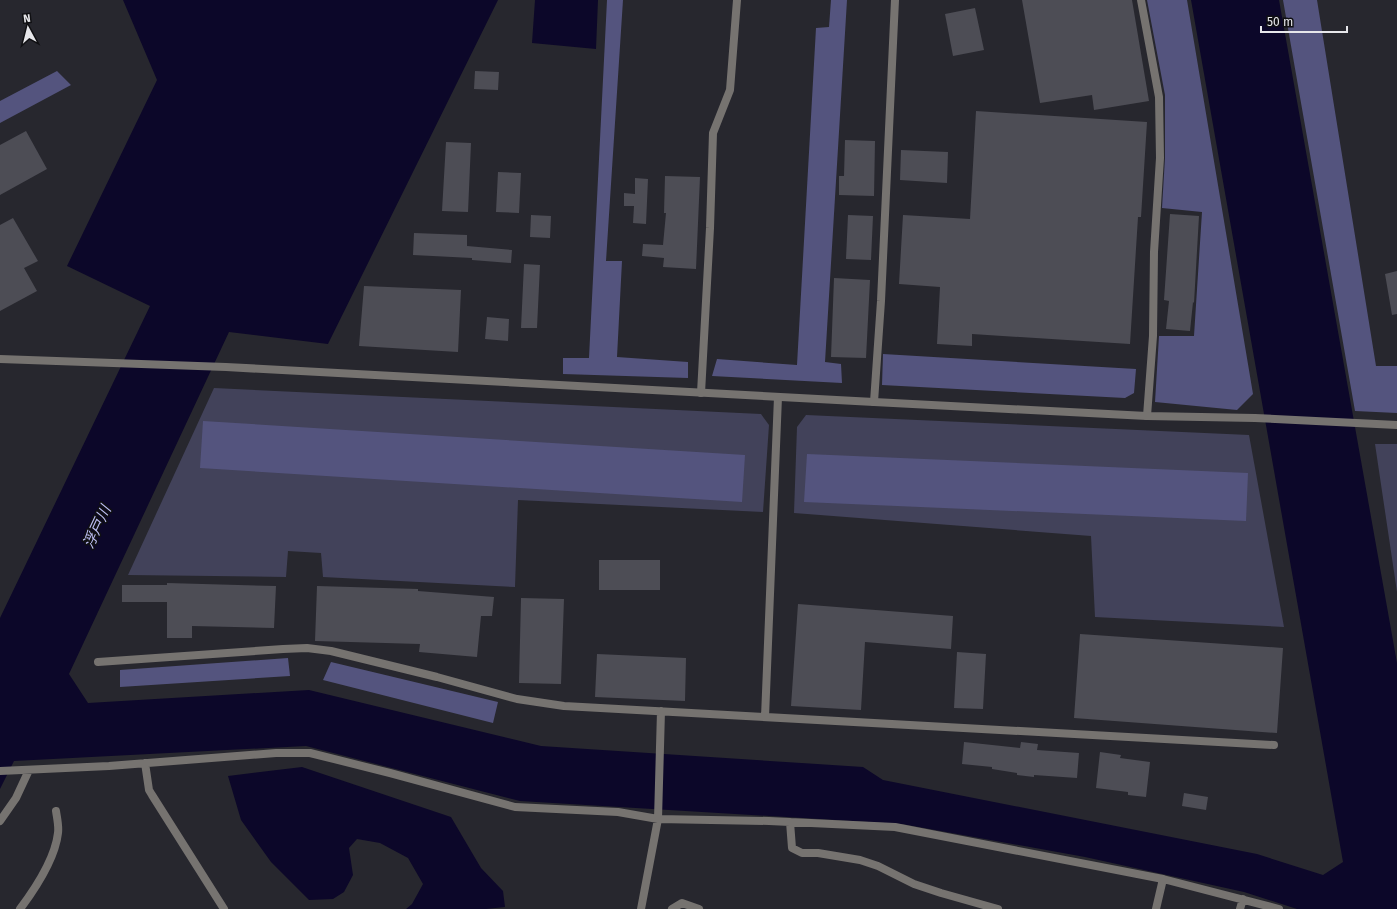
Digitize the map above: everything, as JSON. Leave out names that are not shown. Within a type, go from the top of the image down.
[{"type":"street","points":[[701,393],[710,228],[713,133],[730,90],[737,0]]},
{"type":"street","points":[[874,402],[881,301],[895,0]]},
{"type":"street","points":[[1141,0],[1159,97],[1160,135],[1154,252],[1153,336],[1147,416]]},
{"type":"street","points":[[0,359],[226,368],[1147,416],[1255,418],[1397,425]]},
{"type":"street","points":[[765,717],[778,397]]},
{"type":"street","points":[[98,662],[307,648],[331,651],[437,677],[517,700],[564,706],[1274,745]]},
{"type":"street","points":[[642,909],[658,819],[661,711]]},
{"type":"street","points":[[0,771],[109,766],[276,753],[310,753],[515,807],[618,812],[658,819],[790,822],[895,827],[1163,879],[1279,909]]},
{"type":"street","points":[[145,763],[149,790],[224,909]]},
{"type":"street","points":[[0,821],[16,798],[29,770]]},
{"type":"street","points":[[20,909],[36,887],[55,847],[58,832],[56,811]]},
{"type":"street","points":[[790,822],[792,848],[802,853],[818,852],[860,860],[878,866],[921,886],[998,909]]},
{"type":"street","points":[[1156,909],[1163,879]]},
{"type":"street","points":[[1240,909],[1243,899]]},
{"type":"street","points":[[672,909],[682,903],[700,909]]},
{"type":"shaded area","points":[[607,0],[623,0],[606,261],[622,261],[617,357],[688,362],[688,378],[563,374],[563,358],[589,358]]},
{"type":"shaded area","points":[[831,0],[847,0],[825,362],[841,364],[842,383],[712,376],[717,359],[797,365],[816,28],[829,27]]},
{"type":"shaded area","points":[[1147,0],[1187,0],[1253,394],[1237,410],[1155,402],[1159,336],[1194,336],[1202,212],[1162,208],[1165,158],[1165,95]]},
{"type":"shaded area","points":[[1283,0],[1317,0],[1376,366],[1397,366],[1397,413],[1355,411]]},
{"type":"shaded area","points":[[57,71],[71,85],[0,123],[0,101]]},
{"type":"shaded area","points":[[883,354],[1136,369],[1134,393],[1125,398],[882,385]]},
{"type":"shaded area","points":[[214,388],[761,414],[769,425],[763,512],[518,500],[515,587],[323,577],[321,553],[288,551],[286,577],[128,575]]},
{"type":"shaded area","points":[[806,415],[1249,435],[1284,627],[1095,617],[1091,536],[794,513],[797,427]]},
{"type":"shaded area","points":[[203,421],[745,455],[742,502],[200,468]]},
{"type":"shaded area","points":[[1375,444],[1397,444],[1397,592]]},
{"type":"shaded area","points":[[807,454],[1248,473],[1246,521],[804,502]]},
{"type":"shaded area","points":[[288,658],[290,676],[120,687],[120,670]]},
{"type":"shaded area","points":[[331,662],[498,702],[493,723],[323,680]]},
{"type":"water","name":"浮戸川","points":[[123,0],[498,0],[328,344],[229,332],[69,674],[88,703],[309,690],[541,746],[863,767],[883,780],[1257,854],[1323,875],[1343,862],[1191,0],[1279,0],[1397,663],[1397,909],[1297,909],[1244,892],[1085,857],[902,824],[520,801],[306,746],[14,761],[0,789],[0,618],[150,306],[67,266],[157,80]]},
{"type":"water","points":[[535,0],[598,0],[596,49],[532,43]]},
{"type":"water","points":[[302,767],[451,817],[481,868],[503,891],[505,907],[486,909],[406,909],[412,904],[423,884],[408,858],[380,843],[357,839],[349,848],[353,875],[344,892],[333,899],[309,900],[271,862],[241,820],[228,776]]},
{"type":"building","points":[[1022,0],[1132,0],[1149,101],[1094,110],[1092,95],[1040,103]]},
{"type":"building","points":[[975,8],[984,50],[953,56],[945,14]]},
{"type":"building","points":[[475,71],[499,72],[498,90],[474,89]]},
{"type":"building","points":[[976,111],[1147,122],[1141,217],[1138,217],[1130,344],[972,334],[972,346],[937,344],[940,287],[899,284],[903,215],[970,219]]},
{"type":"building","points":[[26,131],[47,169],[0,195],[0,145]]},
{"type":"building","points":[[845,140],[875,141],[874,196],[839,195],[839,176],[844,176]]},
{"type":"building","points":[[446,142],[471,143],[468,212],[442,211]]},
{"type":"building","points":[[901,150],[948,152],[947,183],[900,180]]},
{"type":"building","points":[[498,172],[521,173],[519,213],[496,212]]},
{"type":"building","points":[[665,176],[700,177],[696,269],[663,267],[664,258],[642,256],[643,244],[663,245],[666,213],[664,213]]},
{"type":"building","points":[[635,178],[648,179],[646,224],[633,223],[634,206],[624,206],[624,193],[635,194]]},
{"type":"building","points":[[1170,214],[1199,216],[1194,303],[1193,302],[1190,331],[1166,329],[1169,301],[1164,300]]},
{"type":"building","points":[[531,215],[551,216],[550,238],[530,237]]},
{"type":"building","points":[[848,215],[873,216],[871,260],[846,259]]},
{"type":"building","points":[[13,218],[38,261],[24,268],[37,291],[0,311],[0,225]]},
{"type":"building","points":[[414,233],[467,235],[467,246],[512,250],[511,263],[472,260],[472,258],[413,255]]},
{"type":"building","points":[[524,264],[540,265],[537,328],[521,328]]},
{"type":"building","points":[[1397,271],[1397,314],[1392,315],[1385,274]]},
{"type":"building","points":[[834,278],[870,280],[866,358],[831,357]]},
{"type":"building","points":[[364,286],[461,290],[458,352],[359,346]]},
{"type":"building","points":[[487,317],[509,319],[508,341],[485,339]]},
{"type":"building","points":[[599,560],[660,560],[660,590],[599,590]]},
{"type":"building","points":[[167,583],[276,586],[274,628],[192,626],[192,638],[167,638],[167,602],[122,602],[122,585],[167,585]]},
{"type":"building","points":[[317,586],[418,589],[418,591],[494,597],[492,616],[481,616],[477,657],[419,652],[420,644],[315,641]]},
{"type":"building","points":[[521,598],[564,599],[561,684],[519,683]]},
{"type":"building","points":[[798,604],[953,616],[951,649],[865,642],[861,710],[791,706]]},
{"type":"building","points":[[1080,634],[1283,648],[1277,733],[1074,718]]},
{"type":"building","points":[[957,652],[986,654],[983,709],[954,708]]},
{"type":"building","points":[[597,654],[686,658],[685,701],[595,697]]},
{"type":"building","points":[[964,742],[1020,748],[1021,742],[1038,744],[1037,750],[1079,753],[1077,778],[1017,775],[1017,773],[992,769],[992,767],[962,764]]},
{"type":"building","points":[[1100,752],[1121,755],[1120,758],[1150,762],[1146,797],[1128,795],[1128,792],[1096,788]]},
{"type":"building","points":[[1184,793],[1208,797],[1206,810],[1182,806]]}]
